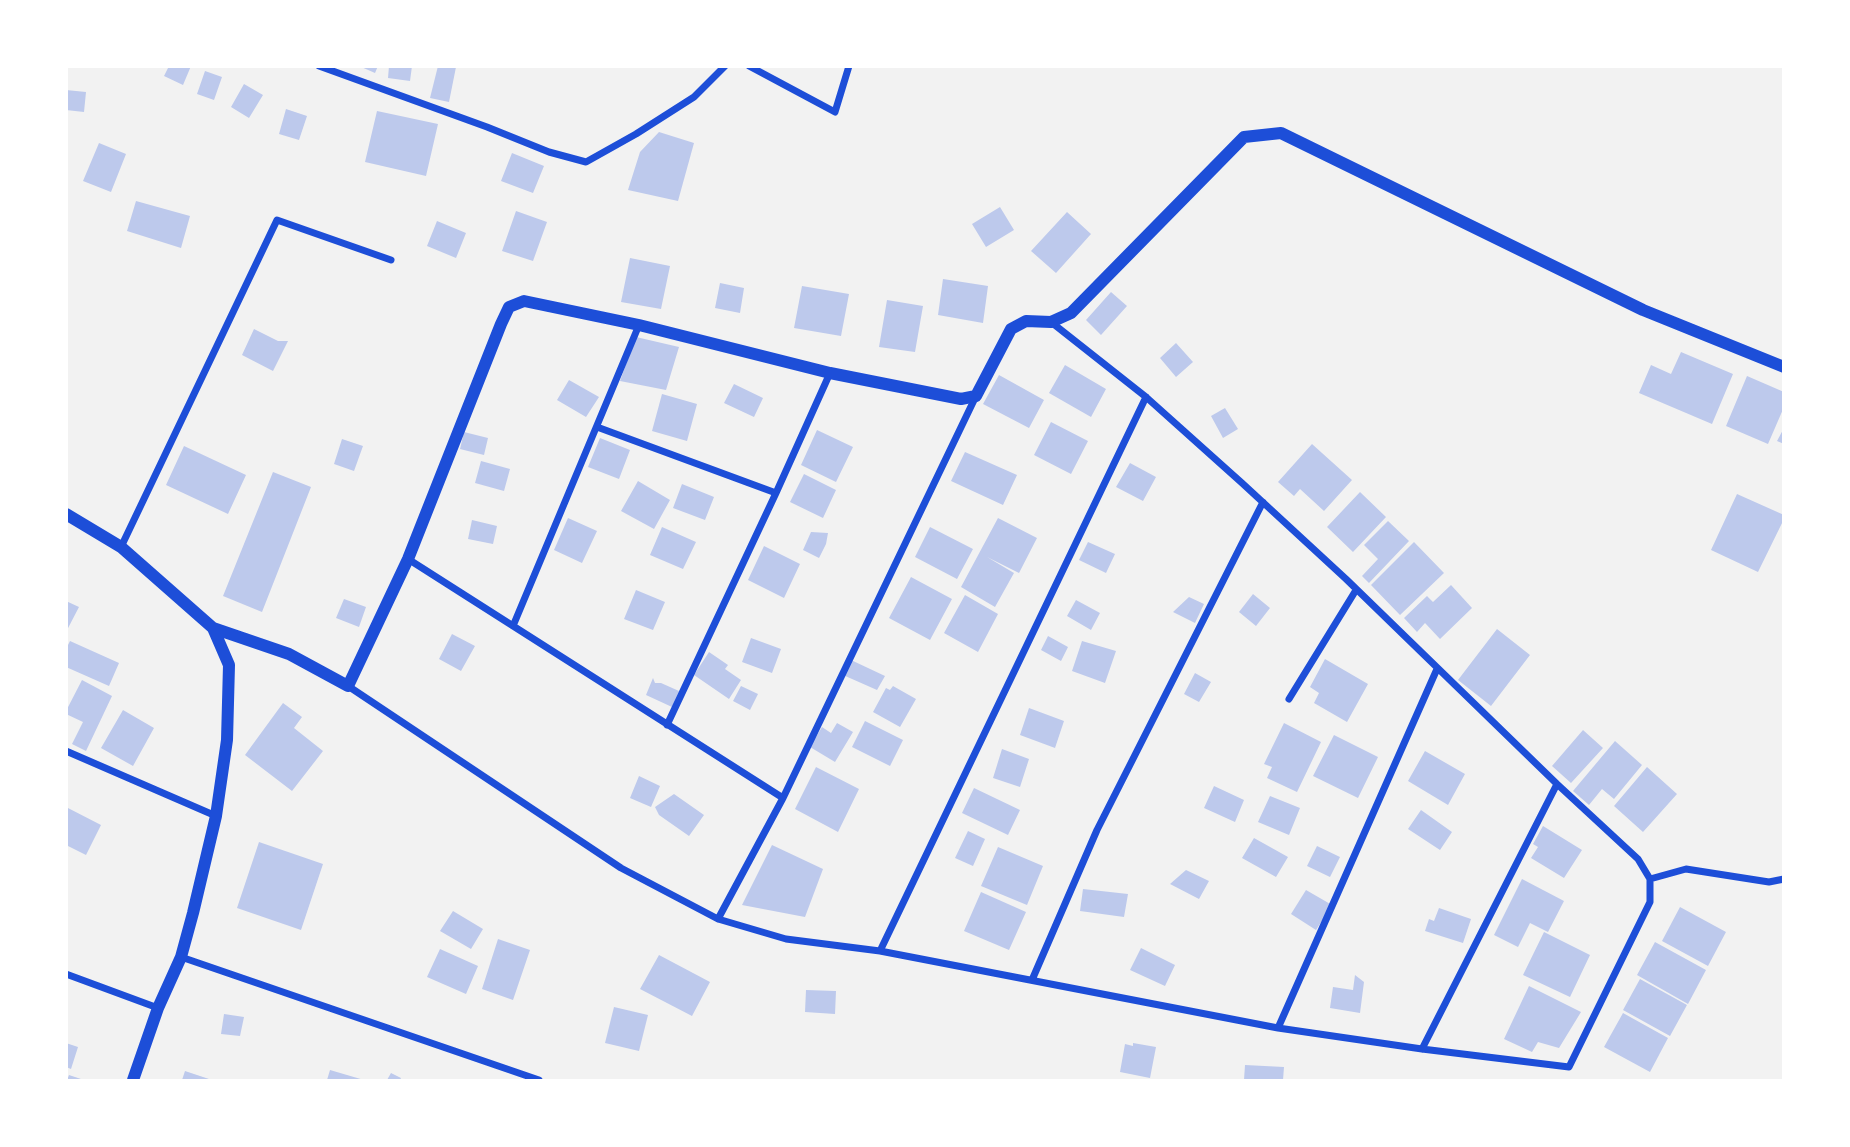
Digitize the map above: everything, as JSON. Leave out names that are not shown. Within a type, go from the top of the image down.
[{"type":"street","points":[[318,66],[550,152],[586,162],[694,97],[725,66]]},
{"type":"street","points":[[749,66],[835,112],[849,66]]},
{"type":"street","points":[[718,919],[783,798],[976,396],[1011,329],[1026,321],[1051,322],[1072,313],[1244,137],[1281,133],[1643,310],[1783,367]]},
{"type":"street","points":[[121,547],[277,220],[391,260]]},
{"type":"street","points":[[348,686],[408,559],[509,307],[524,301],[830,373],[961,399],[976,396]]},
{"type":"street","points":[[66,514],[121,547],[213,628],[289,654],[348,686],[621,868],[718,919],[786,939],[880,951],[1278,1028],[1569,1067],[1650,902],[1650,879],[1638,859],[1556,784],[1263,502],[1146,397],[1051,322]]},
{"type":"street","points":[[513,626],[639,326]]},
{"type":"street","points":[[667,724],[830,373]]},
{"type":"street","points":[[880,951],[1146,397]]},
{"type":"street","points":[[597,427],[776,493]]},
{"type":"street","points":[[1032,980],[1097,830],[1263,502]]},
{"type":"street","points":[[408,559],[783,798]]},
{"type":"street","points":[[1289,699],[1356,590]]},
{"type":"street","points":[[133,1080],[158,1008],[181,957],[216,816],[227,740],[229,665],[213,628]]},
{"type":"street","points":[[1278,1028],[1437,669]]},
{"type":"street","points":[[66,751],[216,816]]},
{"type":"street","points":[[1422,1049],[1556,784]]},
{"type":"street","points":[[1650,879],[1686,869],[1769,882],[1783,879]]},
{"type":"street","points":[[181,957],[539,1080]]},
{"type":"street","points":[[66,974],[158,1008]]},
{"type":"building","points":[[169,66],[191,66],[183,85],[164,76]]},
{"type":"building","points":[[359,66],[378,66],[375,73]]},
{"type":"building","points":[[389,66],[412,66],[410,81],[388,78]]},
{"type":"building","points":[[438,66],[456,67],[449,102],[430,98]]},
{"type":"building","points":[[205,71],[222,77],[214,100],[197,94]]},
{"type":"building","points":[[244,84],[263,95],[249,118],[231,107]]},
{"type":"building","points":[[66,90],[86,92],[84,112],[66,110]]},
{"type":"building","points":[[286,109],[307,116],[299,140],[279,134]]},
{"type":"building","points":[[377,111],[438,124],[426,176],[365,162]]},
{"type":"building","points":[[659,132],[694,143],[678,201],[628,190],[640,152]]},
{"type":"building","points":[[99,143],[126,154],[111,192],[83,181]]},
{"type":"building","points":[[512,153],[544,166],[533,193],[501,181]]},
{"type":"building","points":[[136,201],[190,216],[181,248],[127,231]]},
{"type":"building","points":[[1000,207],[1014,230],[986,247],[972,224]]},
{"type":"building","points":[[516,211],[547,222],[533,261],[502,251]]},
{"type":"building","points":[[1067,212],[1091,234],[1056,273],[1031,251]]},
{"type":"building","points":[[437,221],[466,233],[456,258],[427,246]]},
{"type":"building","points":[[630,258],[670,266],[661,309],[621,302]]},
{"type":"building","points":[[943,279],[988,286],[983,323],[938,315]]},
{"type":"building","points":[[720,283],[744,288],[740,313],[715,308]]},
{"type":"building","points":[[802,286],[849,294],[841,336],[794,328]]},
{"type":"building","points":[[1111,292],[1127,306],[1101,335],[1086,320]]},
{"type":"building","points":[[887,300],[923,306],[915,352],[879,347]]},
{"type":"building","points":[[254,329],[278,341],[288,341],[273,371],[242,355]]},
{"type":"building","points":[[636,337],[679,347],[666,390],[620,381]]},
{"type":"building","points":[[1176,343],[1193,362],[1176,377],[1160,358]]},
{"type":"building","points":[[1681,352],[1733,374],[1712,424],[1639,393],[1651,365],[1671,374]]},
{"type":"building","points":[[1065,365],[1106,389],[1091,417],[1049,393]]},
{"type":"building","points":[[999,375],[1044,400],[1029,428],[983,404]]},
{"type":"building","points":[[1747,376],[1784,392],[1784,407],[1768,444],[1726,426]]},
{"type":"building","points":[[569,380],[599,397],[586,417],[557,400]]},
{"type":"building","points":[[734,384],[763,398],[754,417],[724,403]]},
{"type":"building","points":[[662,394],[697,404],[687,441],[652,431]]},
{"type":"building","points":[[1225,408],[1238,429],[1223,438],[1211,416]]},
{"type":"building","points":[[1051,422],[1088,441],[1071,474],[1034,455]]},
{"type":"building","points":[[1784,428],[1784,444],[1777,441]]},
{"type":"building","points":[[817,430],[853,447],[836,482],[801,465]]},
{"type":"building","points":[[464,432],[488,438],[484,455],[460,449]]},
{"type":"building","points":[[600,438],[630,450],[619,479],[588,467]]},
{"type":"building","points":[[342,439],[363,446],[354,471],[334,464]]},
{"type":"building","points":[[1312,444],[1352,480],[1324,511],[1300,489],[1294,496],[1278,482]]},
{"type":"building","points":[[184,446],[246,475],[228,514],[166,485]]},
{"type":"building","points":[[965,452],[1017,475],[1003,505],[951,481]]},
{"type":"building","points":[[481,461],[510,469],[504,491],[475,483]]},
{"type":"building","points":[[1130,463],[1156,477],[1143,501],[1116,487]]},
{"type":"building","points":[[273,472],[311,487],[262,612],[223,596]]},
{"type":"building","points":[[804,474],[836,490],[823,518],[790,502]]},
{"type":"building","points":[[638,481],[670,500],[654,529],[621,511]]},
{"type":"building","points":[[682,484],[714,497],[705,520],[673,508]]},
{"type":"building","points":[[1360,492],[1386,517],[1353,552],[1327,527]]},
{"type":"building","points":[[1737,494],[1784,515],[1758,572],[1711,550]]},
{"type":"building","points":[[568,518],[597,531],[582,563],[554,550]]},
{"type":"building","points":[[998,518],[1037,538],[1019,573],[987,557],[1014,573],[995,607],[961,587]]},
{"type":"building","points":[[472,520],[497,526],[493,544],[468,539]]},
{"type":"building","points":[[1388,521],[1409,541],[1369,583],[1362,576],[1378,559],[1364,545]]},
{"type":"building","points":[[662,527],[696,542],[683,569],[650,555]]},
{"type":"building","points":[[930,527],[973,549],[957,579],[915,557]]},
{"type":"building","points":[[811,532],[828,533],[819,558],[803,550]]},
{"type":"building","points":[[1088,542],[1115,554],[1106,573],[1079,560]]},
{"type":"building","points":[[1414,542],[1444,573],[1400,615],[1371,585]]},
{"type":"building","points":[[764,546],[800,564],[784,598],[748,580]]},
{"type":"building","points":[[911,577],[952,599],[930,640],[889,618]]},
{"type":"building","points":[[1451,585],[1472,608],[1440,639],[1425,623],[1417,632],[1404,618],[1427,596],[1433,602]]},
{"type":"building","points":[[636,590],[665,602],[653,630],[624,619]]},
{"type":"building","points":[[1253,594],[1270,608],[1256,626],[1239,612]]},
{"type":"building","points":[[965,595],[998,614],[978,652],[944,633]]},
{"type":"building","points":[[1189,597],[1204,604],[1195,623],[1173,612]]},
{"type":"building","points":[[344,599],[366,607],[359,627],[336,618]]},
{"type":"building","points":[[1076,600],[1100,613],[1091,630],[1067,616]]},
{"type":"building","points":[[66,601],[79,607],[66,632]]},
{"type":"building","points":[[1497,629],[1530,655],[1491,706],[1458,680]]},
{"type":"building","points":[[452,634],[475,646],[461,671],[439,659]]},
{"type":"building","points":[[1048,636],[1068,647],[1061,661],[1041,650]]},
{"type":"building","points":[[751,638],[781,649],[772,673],[742,662]]},
{"type":"building","points":[[70,641],[119,663],[109,686],[66,667],[66,649]]},
{"type":"building","points":[[1082,641],[1116,651],[1105,683],[1072,671]]},
{"type":"building","points":[[709,652],[728,665],[725,669],[741,680],[729,699],[694,675]]},
{"type":"building","points":[[1325,659],[1368,684],[1347,722],[1314,703],[1319,693],[1310,687]]},
{"type":"building","points":[[851,660],[885,676],[877,690],[843,675]]},
{"type":"building","points":[[1195,673],[1211,682],[1199,702],[1184,694]]},
{"type":"building","points":[[653,678],[655,683],[679,691],[672,707],[646,695]]},
{"type":"building","points":[[82,680],[112,696],[86,751],[72,744],[83,722],[66,714]]},
{"type":"building","points":[[741,686],[758,694],[750,710],[733,701]]},
{"type":"building","points":[[893,686],[916,699],[900,727],[873,712],[886,688],[890,690]]},
{"type":"building","points":[[283,703],[302,717],[294,728],[323,751],[292,791],[245,755]]},
{"type":"building","points":[[1029,708],[1064,721],[1055,748],[1020,735]]},
{"type":"building","points":[[123,710],[154,728],[133,766],[101,748]]},
{"type":"building","points":[[865,721],[903,740],[890,766],[852,747]]},
{"type":"building","points":[[837,723],[853,732],[835,762],[810,747],[822,727],[831,733]]},
{"type":"building","points":[[1284,723],[1321,742],[1297,792],[1267,778],[1272,767],[1264,764]]},
{"type":"building","points":[[1583,730],[1603,748],[1571,783],[1552,766]]},
{"type":"building","points":[[1334,735],[1378,757],[1358,798],[1313,776]]},
{"type":"building","points":[[1615,741],[1642,765],[1614,799],[1602,789],[1589,805],[1573,791]]},
{"type":"building","points":[[1002,749],[1029,759],[1020,787],[993,778]]},
{"type":"building","points":[[1425,751],[1465,774],[1448,805],[1408,781]]},
{"type":"building","points":[[816,767],[859,789],[838,832],[795,809]]},
{"type":"building","points":[[1647,767],[1677,794],[1643,832],[1614,806]]},
{"type":"building","points":[[639,776],[660,786],[651,807],[630,798]]},
{"type":"building","points":[[1214,786],[1244,800],[1235,822],[1204,808]]},
{"type":"building","points":[[974,788],[1020,810],[1008,835],[962,813]]},
{"type":"building","points":[[674,794],[704,815],[689,836],[659,815],[655,807]]},
{"type":"building","points":[[1270,796],[1300,808],[1289,835],[1258,822]]},
{"type":"building","points":[[66,807],[101,825],[86,855],[66,845]]},
{"type":"building","points":[[1421,810],[1452,832],[1440,850],[1408,829]]},
{"type":"building","points":[[1543,826],[1582,850],[1564,878],[1531,858],[1538,847],[1533,844]]},
{"type":"building","points":[[968,831],[985,839],[973,866],[955,858]]},
{"type":"building","points":[[1254,838],[1288,857],[1276,877],[1242,858]]},
{"type":"building","points":[[259,842],[323,864],[301,930],[237,908]]},
{"type":"building","points":[[772,845],[823,869],[805,917],[742,905]]},
{"type":"building","points":[[1317,846],[1340,857],[1330,877],[1307,866]]},
{"type":"building","points":[[998,847],[1043,866],[1027,905],[981,886]]},
{"type":"building","points":[[1186,870],[1209,881],[1199,899],[1170,884]]},
{"type":"building","points":[[1522,879],[1564,901],[1548,932],[1530,923],[1518,947],[1494,935]]},
{"type":"building","points":[[1083,889],[1128,894],[1124,917],[1080,911]]},
{"type":"building","points":[[1306,890],[1332,905],[1316,930],[1291,914]]},
{"type":"building","points":[[981,892],[1026,912],[1009,950],[964,931]]},
{"type":"building","points":[[1680,907],[1726,932],[1708,966],[1662,941]]},
{"type":"building","points":[[1439,908],[1471,919],[1463,943],[1425,931],[1429,919],[1434,921]]},
{"type":"building","points":[[453,911],[483,929],[471,949],[440,931]]},
{"type":"building","points":[[1544,932],[1590,955],[1570,997],[1523,975]]},
{"type":"building","points":[[498,939],[530,950],[513,1000],[482,989]]},
{"type":"building","points":[[1655,942],[1706,970],[1688,1004],[1637,975]]},
{"type":"building","points":[[1141,948],[1175,965],[1165,986],[1130,970]]},
{"type":"building","points":[[440,949],[478,966],[466,994],[427,977]]},
{"type":"building","points":[[659,955],[710,982],[692,1016],[640,989]]},
{"type":"building","points":[[1355,975],[1364,982],[1360,1013],[1330,1008],[1333,987],[1353,990]]},
{"type":"building","points":[[1640,979],[1687,1005],[1670,1036],[1623,1010]]},
{"type":"building","points":[[1529,986],[1581,1012],[1559,1048],[1538,1042],[1532,1052],[1504,1039]]},
{"type":"building","points":[[806,990],[836,991],[835,1014],[805,1012]]},
{"type":"building","points":[[614,1007],[648,1015],[639,1051],[605,1043]]},
{"type":"building","points":[[1623,1013],[1668,1038],[1650,1072],[1604,1047]]},
{"type":"building","points":[[224,1014],[244,1017],[240,1036],[221,1034]]},
{"type":"building","points":[[66,1043],[78,1047],[71,1069],[66,1067]]},
{"type":"building","points":[[1133,1043],[1156,1047],[1150,1078],[1120,1072],[1125,1044],[1133,1046]]},
{"type":"building","points":[[1245,1065],[1284,1067],[1283,1080],[1244,1080]]},
{"type":"building","points":[[330,1070],[364,1080],[327,1080]]},
{"type":"building","points":[[185,1071],[212,1080],[182,1080]]},
{"type":"building","points":[[391,1073],[401,1078],[400,1080],[387,1080]]},
{"type":"building","points":[[69,1075],[84,1080],[67,1080]]}]
